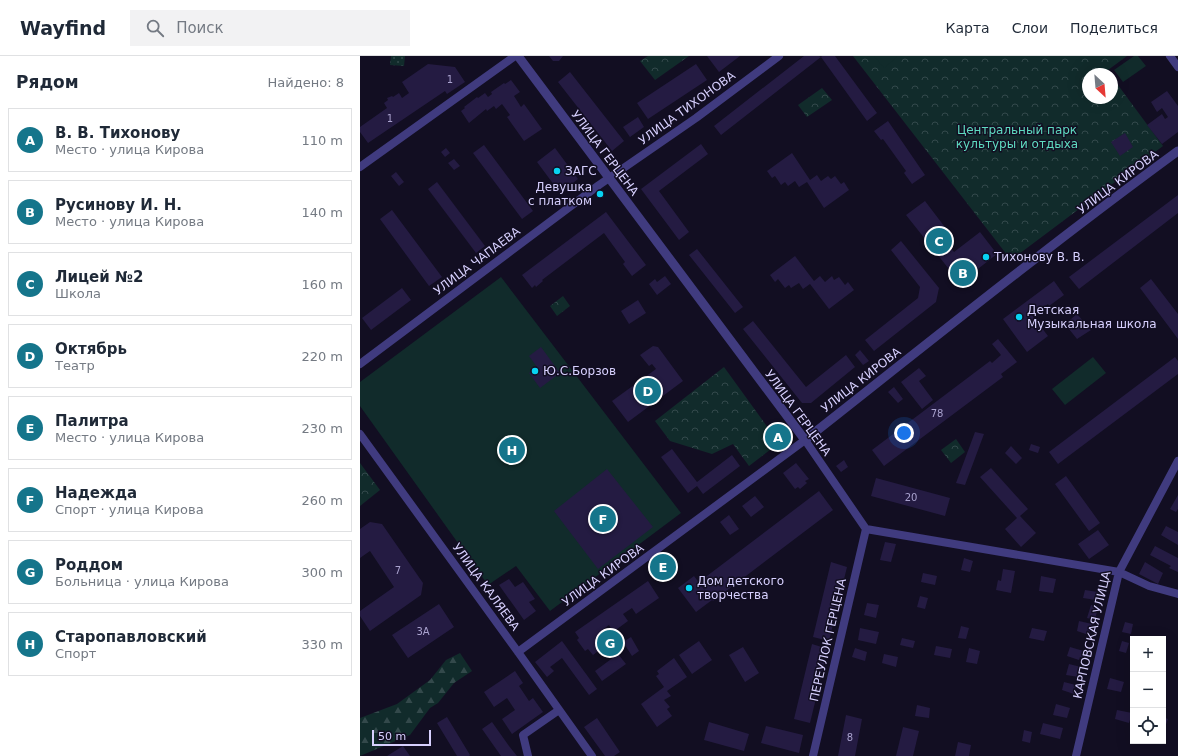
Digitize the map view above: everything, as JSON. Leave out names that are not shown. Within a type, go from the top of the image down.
[{"type":"street","points":[[360,167],[516,56]]},
{"type":"street","name":"УЛИЦА ГЕРЦЕНА","points":[[516,56],[804,440],[866,529]]},
{"type":"street","name":"УЛИЦА ТИХОНОВА","points":[[609,178],[696,118],[779,56]]},
{"type":"street","points":[[1170,56],[1178,67]]},
{"type":"street","name":"УЛИЦА КИРОВА","points":[[518,652],[804,440],[955,321],[1127,189],[1178,152]]},
{"type":"street","name":"УЛИЦА ЧАПАЕВА","points":[[360,364],[609,178]]},
{"type":"street","name":"УЛИЦА КАЛЯЕВА","points":[[360,434],[592,756]]},
{"type":"street","name":"КАРПОВСКАЯ УЛИЦА","points":[[1076,756],[1119,572],[1178,461]]},
{"type":"street","points":[[866,529],[1119,572],[1149,586],[1178,594]]},
{"type":"street","name":"ПЕРЕУЛОК ГЕРЦЕНА","points":[[813,756],[866,529]]},
{"type":"street","points":[[528,756],[523,735],[559,710]]},
{"type":"green space","points":[[391,56],[405,56],[404,66],[390,65]]},
{"type":"green space","points":[[648,56],[689,56],[655,80],[640,61]]},
{"type":"green space","name":"Центральный парк культуры и отдыха","points":[[853,56],[1127,56],[1111,68],[1082,68],[1082,104],[1118,104],[1118,85],[1163,146],[1011,260]]},
{"type":"green space","points":[[874,56],[896,56],[897,57],[884,68]]},
{"type":"green space","points":[[1134,56],[1138,56],[1146,66],[1123,82],[1118,75],[1117,68]]},
{"type":"green space","points":[[822,88],[832,100],[807,117],[798,105]]},
{"type":"green space","points":[[501,277],[681,513],[550,611],[516,566],[488,585],[360,406],[360,382]]},
{"type":"green space","points":[[563,296],[570,306],[557,316],[550,306]]},
{"type":"green space","points":[[1093,357],[1106,373],[1065,405],[1052,389]]},
{"type":"green space","points":[[724,367],[779,443],[749,466],[733,444],[712,454],[670,441],[655,421]]},
{"type":"green space","points":[[956,439],[965,452],[951,463],[941,450]]},
{"type":"green space","points":[[360,463],[380,490],[360,506]]},
{"type":"green space","points":[[460,653],[472,671],[454,683],[438,703],[430,708],[410,735],[360,756],[360,718],[397,704],[430,680],[446,660]]},
{"type":"building","points":[[549,56],[563,56],[559,61],[553,61]]},
{"type":"building","points":[[707,56],[740,56],[719,72]]},
{"type":"building","points":[[804,56],[821,57],[721,135],[714,126]]},
{"type":"building","points":[[835,56],[877,113],[867,121],[821,57]]},
{"type":"building","points":[[428,64],[455,67],[465,82],[447,94],[445,91],[368,143],[360,132],[360,127],[387,108],[384,103],[388,100],[387,98],[393,97],[399,93],[402,98],[409,93],[402,82]]},
{"type":"building","points":[[696,64],[707,80],[648,119],[637,103]]},
{"type":"building","points":[[570,72],[624,141],[612,151],[558,82]]},
{"type":"building","points":[[511,80],[520,92],[514,96],[521,107],[524,104],[542,129],[524,141],[507,117],[510,115],[502,104],[496,109],[494,106],[487,111],[486,109],[469,123],[461,111],[477,97],[478,98],[485,93],[488,97],[492,94],[491,92]]},
{"type":"building","points":[[1167,91],[1178,106],[1178,132],[1162,144],[1147,125],[1162,114],[1165,119],[1168,117],[1162,108],[1157,112],[1151,102]]},
{"type":"building","points":[[638,117],[644,127],[630,137],[623,127]]},
{"type":"building","points":[[888,121],[925,175],[912,184],[904,173],[906,171],[883,139],[881,140],[874,131]]},
{"type":"building","points":[[1125,133],[1133,147],[1120,156],[1111,142]]},
{"type":"building","points":[[701,144],[708,154],[659,191],[689,232],[679,240],[641,189]]},
{"type":"building","points":[[484,145],[533,211],[522,219],[473,153]]},
{"type":"building","points":[[446,148],[450,153],[445,157],[441,152]]},
{"type":"building","name":"ЗАГС","points":[[555,148],[578,179],[560,193],[537,162]]},
{"type":"building","points":[[792,153],[810,180],[817,175],[821,181],[828,176],[831,179],[835,176],[841,184],[844,182],[849,190],[824,208],[807,182],[799,187],[795,181],[788,186],[785,182],[781,185],[775,176],[772,178],[767,171]]},
{"type":"building","points":[[454,159],[460,166],[454,170],[448,163]]},
{"type":"building","points":[[396,172],[404,182],[399,186],[391,176]]},
{"type":"building","points":[[437,182],[485,246],[476,253],[428,189]]},
{"type":"building","points":[[1178,195],[1178,213],[1079,289],[1069,277]]},
{"type":"building","points":[[925,201],[954,239],[948,244],[954,252],[980,232],[997,254],[960,283],[906,215]]},
{"type":"building","points":[[392,210],[442,277],[429,286],[380,219]]},
{"type":"building","points":[[606,212],[646,265],[632,276],[623,264],[625,262],[604,233],[542,280],[543,281],[536,287],[535,285],[532,288],[522,275]]},
{"type":"building","points":[[901,241],[939,288],[936,302],[874,351],[865,340],[918,298],[920,287],[891,250]]},
{"type":"building","points":[[697,249],[743,307],[735,313],[689,255]]},
{"type":"building","points":[[795,256],[814,281],[820,276],[825,282],[832,276],[834,280],[839,277],[845,285],[848,282],[854,290],[829,309],[810,284],[803,289],[799,283],[791,288],[789,285],[785,288],[778,279],[775,282],[770,275]]},
{"type":"building","points":[[665,276],[671,284],[657,295],[649,284],[655,279],[657,282]]},
{"type":"building","points":[[1151,279],[1178,314],[1178,339],[1140,288]]},
{"type":"building","name":"Детская Музыкальная школа","points":[[1054,281],[1064,295],[1049,306],[1048,304],[1032,315],[1048,336],[1027,352],[1003,319]]},
{"type":"building","points":[[402,288],[411,300],[371,330],[362,318]]},
{"type":"building","points":[[638,300],[646,313],[629,324],[621,311]]},
{"type":"building","points":[[1077,314],[1091,330],[1077,339],[1065,324]]},
{"type":"building","points":[[753,321],[806,387],[846,355],[855,367],[811,403],[802,403],[743,329]]},
{"type":"building","points":[[998,339],[1017,362],[1001,374],[1003,377],[884,466],[872,450],[990,361],[992,363],[1001,355],[992,344]]},
{"type":"building","points":[[653,346],[658,347],[683,381],[628,422],[612,401],[656,369],[652,364],[649,366],[640,355]]},
{"type":"building","points":[[541,347],[560,373],[540,388],[529,373],[537,367],[529,356]]},
{"type":"building","points":[[860,350],[869,361],[863,365],[855,355]]},
{"type":"building","points":[[1175,357],[1178,361],[1178,374],[1058,464],[1049,452]]},
{"type":"building","points":[[919,368],[926,376],[919,381],[933,400],[922,409],[901,382]]},
{"type":"building","points":[[894,387],[903,399],[898,403],[888,392]]},
{"type":"building","points":[[975,432],[984,434],[965,485],[956,483]]},
{"type":"building","points":[[1031,444],[1040,447],[1038,453],[1029,450]]},
{"type":"building","points":[[1011,446],[1022,458],[1016,464],[1005,453]]},
{"type":"building","points":[[672,449],[697,482],[732,455],[740,466],[703,494],[697,486],[688,493],[661,457]]},
{"type":"building","points":[[844,460],[848,467],[841,472],[836,466]]},
{"type":"building","points":[[796,463],[809,479],[805,481],[807,483],[800,489],[798,487],[795,489],[783,473]]},
{"type":"building","points":[[991,468],[1028,509],[1020,516],[1036,533],[1021,547],[1005,529],[1017,518],[980,477]]},
{"type":"building","points":[[607,469],[653,527],[598,569],[554,511]]},
{"type":"building","points":[[1066,476],[1100,523],[1089,531],[1055,484]]},
{"type":"building","points":[[876,478],[950,498],[945,516],[871,496]]},
{"type":"building","points":[[819,491],[833,510],[713,601],[699,582]]},
{"type":"building","points":[[1178,495],[1178,509],[1176,512],[1170,509]]},
{"type":"building","points":[[755,496],[764,507],[751,517],[742,506]]},
{"type":"building","points":[[729,515],[739,529],[730,535],[720,522]]},
{"type":"building","points":[[370,522],[382,524],[423,583],[421,595],[370,631],[360,616],[360,611],[394,587],[370,551],[360,558],[360,529]]},
{"type":"building","points":[[1166,526],[1178,532],[1178,545],[1161,535]]},
{"type":"building","points":[[1098,530],[1109,545],[1089,559],[1078,544]]},
{"type":"building","points":[[885,542],[896,544],[891,562],[880,560]]},
{"type":"building","points":[[1155,546],[1178,558],[1178,572],[1169,568],[1171,566],[1150,555]]},
{"type":"building","points":[[964,558],[973,561],[970,572],[961,570]]},
{"type":"building","points":[[831,562],[847,567],[829,641],[813,637]]},
{"type":"building","points":[[1145,562],[1163,573],[1158,584],[1139,574]]},
{"type":"building","points":[[1003,569],[1015,571],[1011,593],[996,590],[998,580],[1001,581]]},
{"type":"building","points":[[923,573],[937,576],[935,585],[921,582]]},
{"type":"building","points":[[694,576],[712,600],[696,612],[678,588]]},
{"type":"building","points":[[1041,576],[1056,579],[1053,593],[1039,591]]},
{"type":"building","points":[[509,579],[515,587],[523,582],[535,599],[529,602],[536,611],[524,620],[499,585]]},
{"type":"building","points":[[648,581],[659,598],[636,614],[632,608],[623,614],[628,621],[613,632],[609,625],[602,630],[610,642],[593,655],[588,649],[585,651],[577,640],[579,638],[575,632]]},
{"type":"building","points":[[1085,590],[1098,592],[1096,600],[1083,598]]},
{"type":"building","points":[[920,596],[928,598],[925,609],[917,607]]},
{"type":"building","points":[[867,603],[879,605],[876,618],[864,615]]},
{"type":"building","points":[[439,604],[454,627],[408,658],[392,635]]},
{"type":"building","points":[[1091,605],[1098,607],[1095,620],[1087,618]]},
{"type":"building","points":[[1079,621],[1092,624],[1089,635],[1077,631]]},
{"type":"building","points":[[1125,622],[1133,624],[1131,634],[1122,632]]},
{"type":"building","points":[[961,626],[969,628],[966,639],[958,638]]},
{"type":"building","points":[[860,628],[879,632],[876,644],[858,640]]},
{"type":"building","points":[[1032,628],[1047,631],[1044,641],[1029,638]]},
{"type":"building","points":[[631,637],[639,651],[632,656],[623,642]]},
{"type":"building","points":[[902,638],[915,641],[913,648],[900,645]]},
{"type":"building","points":[[562,641],[597,689],[589,695],[562,658],[550,667],[554,671],[547,677],[535,662]]},
{"type":"building","points":[[699,641],[712,660],[692,674],[679,655]]},
{"type":"building","points":[[1122,641],[1129,643],[1126,653],[1119,651]]},
{"type":"building","points":[[812,644],[828,649],[810,723],[794,719]]},
{"type":"building","points":[[936,646],[952,649],[950,658],[934,655]]},
{"type":"building","points":[[743,647],[759,673],[745,682],[729,655]]},
{"type":"building","points":[[1070,647],[1087,652],[1085,659],[1080,657],[1079,660],[1067,656]]},
{"type":"building","points":[[855,648],[867,652],[865,661],[852,657]]},
{"type":"building","points":[[969,648],[980,651],[977,664],[966,662]]},
{"type":"building","points":[[618,654],[626,664],[602,681],[595,671]]},
{"type":"building","points":[[884,654],[898,657],[896,667],[882,663]]},
{"type":"building","points":[[674,658],[687,677],[667,691],[671,696],[664,700],[670,707],[667,709],[672,716],[657,727],[641,704],[664,687],[656,676],[659,674],[657,671]]},
{"type":"building","points":[[1069,664],[1081,667],[1079,677],[1066,675]]},
{"type":"building","points":[[515,671],[523,683],[519,686],[529,701],[533,698],[543,712],[512,734],[502,719],[515,710],[507,698],[494,707],[484,692]]},
{"type":"building","points":[[1110,678],[1124,682],[1121,692],[1107,689]]},
{"type":"building","points":[[1064,682],[1076,685],[1074,694],[1062,690]]},
{"type":"building","points":[[1056,704],[1070,708],[1067,718],[1053,715]]},
{"type":"building","points":[[917,705],[930,708],[929,718],[915,716]]},
{"type":"building","points":[[1117,710],[1130,713],[1129,723],[1115,719]]},
{"type":"building","points":[[846,715],[862,719],[855,756],[838,756]]},
{"type":"building","points":[[447,717],[470,755],[469,756],[457,756],[437,723]]},
{"type":"building","points":[[597,718],[620,752],[614,756],[605,756],[584,727]]},
{"type":"building","points":[[492,722],[517,756],[501,756],[482,729]]},
{"type":"building","points":[[709,722],[749,734],[744,751],[704,740]]},
{"type":"building","points":[[1043,723],[1063,728],[1060,739],[1040,734]]},
{"type":"building","points":[[766,726],[803,735],[799,753],[761,743]]},
{"type":"building","points":[[903,727],[919,731],[913,756],[896,756]]},
{"type":"building","points":[[1024,730],[1032,732],[1030,743],[1022,741]]},
{"type":"building","points":[[958,742],[971,745],[969,756],[955,756]]},
{"type":"building","points":[[403,746],[410,756],[387,756]]},
{"type":"place","name":"ЗАГС","points":[[557,171]]},
{"type":"place","name":"Девушка с платком","points":[[600,194]]},
{"type":"place","name":"Лицей №2","points":[[939,241]]},
{"type":"place","name":"Тихонову В. В.","points":[[986,257]]},
{"type":"place","name":"Русинову И. Н.","points":[[963,273]]},
{"type":"place","name":"Детская Музыкальная школа","points":[[1019,317]]},
{"type":"place","name":"Ю.С.Борзов","points":[[535,371]]},
{"type":"place","name":"Октябрь","points":[[648,391]]},
{"type":"place","name":"В. В. Тихонову","points":[[778,437]]},
{"type":"place","name":"Старопавловский","points":[[512,450]]},
{"type":"place","name":"Надежда","points":[[603,519]]},
{"type":"place","name":"Палитра","points":[[663,567]]},
{"type":"place","name":"Дом детского творчества","points":[[689,588]]},
{"type":"place","name":"Роддом","points":[[610,643]]}]
